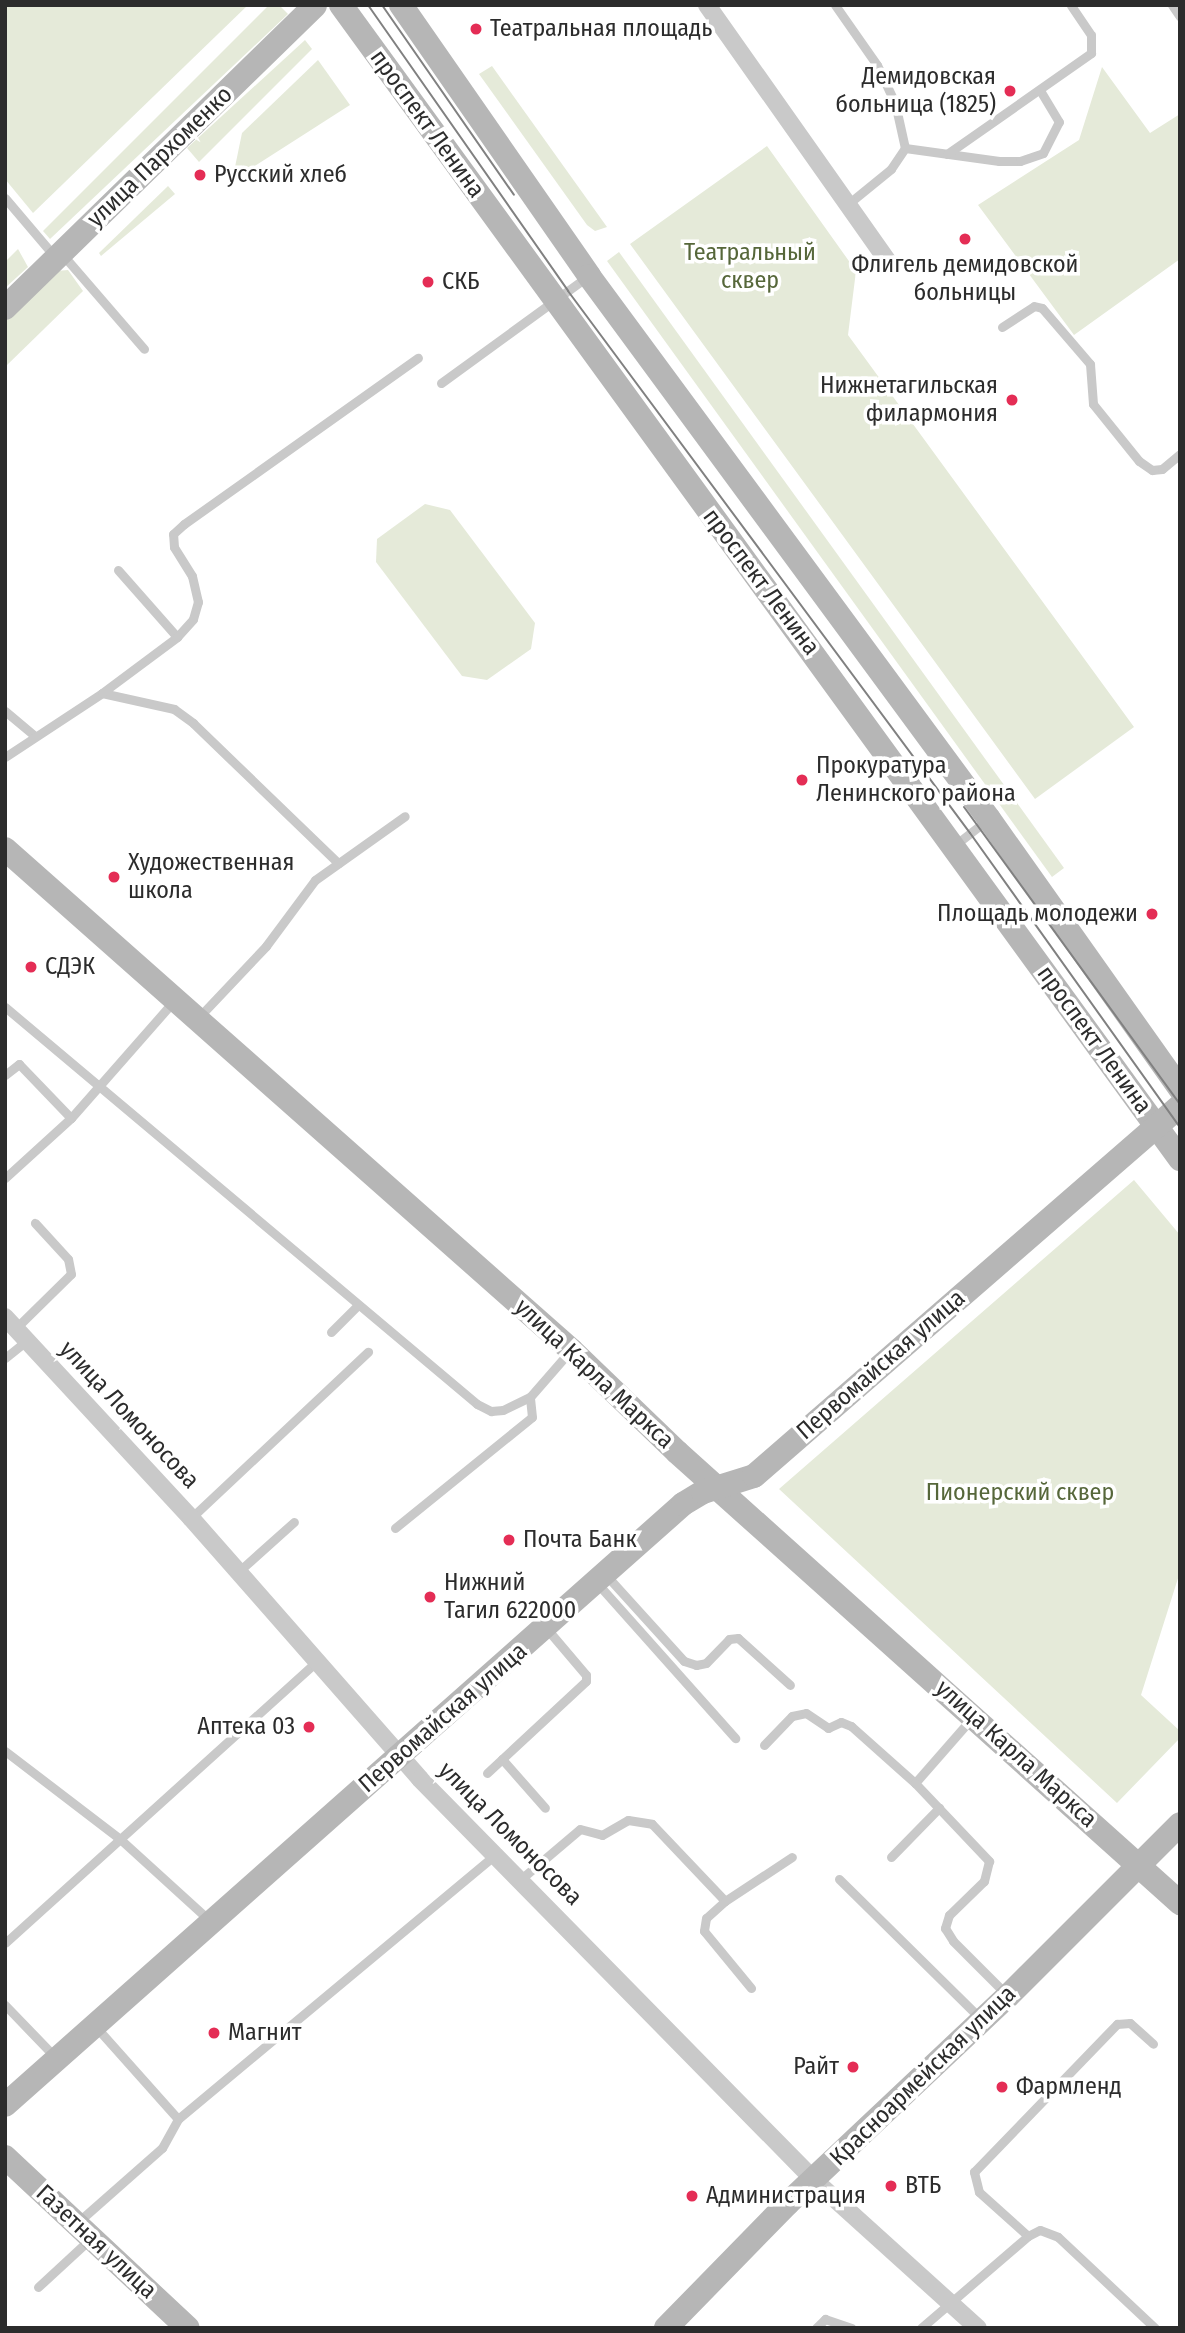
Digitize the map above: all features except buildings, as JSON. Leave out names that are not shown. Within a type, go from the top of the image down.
[{"type":"street","name":"улица Пархоменко","points":[[5,308],[315,5]]},
{"type":"street","name":"проспект Ленина","points":[[341,5],[552,301],[955,845],[1180,1159]]},
{"type":"street","name":"проспект Ленина","points":[[401,5],[589,276],[989,819],[1180,1089]]},
{"type":"street","points":[[707,5],[890,264]]},
{"type":"street","name":"улица Карла Маркса","points":[[5,849],[195,1022],[571,1350],[718,1488],[974,1715],[1138,1868],[1180,1903]]},
{"type":"street","name":"Первомайская улица","points":[[5,2105],[602,1579],[683,1504],[754,1476],[1180,1106]]},
{"type":"street","name":"улица Ломоносова","points":[[16,1328],[191,1518],[400,1756],[814,2180],[978,2328]]},
{"type":"street","name":"Красноармейская улица","points":[[666,2328],[814,2180],[1008,1996],[1180,1824]]},
{"type":"street","name":"Газетная улица","points":[[5,2157],[188,2328]]},
{"type":"lane","points":[[835,5],[877,65],[895,103],[905,148],[891,169],[848,204]]},
{"type":"lane","points":[[947,154],[1094,50],[1091,35],[1071,5]]},
{"type":"lane","points":[[1172,5],[1180,17]]},
{"type":"lane","points":[[905,148],[1020,161],[1044,153],[1059,122],[1040,90]]},
{"type":"lane","points":[[5,198],[144,349]]},
{"type":"lane","points":[[441,383],[589,276]]},
{"type":"lane","points":[[1002,327],[1034,306],[1042,308],[1090,365],[1093,404],[1139,461],[1152,470],[1162,469],[1180,454]]},
{"type":"lane","points":[[5,757],[34,735],[102,693],[177,637],[193,619],[198,602],[192,576],[174,547],[173,534],[418,358]]},
{"type":"lane","points":[[118,570],[177,637]]},
{"type":"lane","points":[[102,693],[174,709],[193,723],[338,863]]},
{"type":"lane","points":[[5,711],[34,735]]},
{"type":"lane","points":[[195,1022],[266,946],[316,880],[405,816]]},
{"type":"lane","points":[[955,845],[989,819]]},
{"type":"lane","points":[[5,1178],[71,1118],[173,1002]]},
{"type":"lane","points":[[5,1007],[477,1404],[491,1411],[503,1410],[530,1397],[571,1350]]},
{"type":"lane","points":[[5,1075],[19,1064],[71,1118]]},
{"type":"lane","points":[[5,1358],[16,1328],[71,1274],[68,1259],[35,1223]]},
{"type":"lane","points":[[331,1332],[358,1305]]},
{"type":"lane","points":[[191,1518],[368,1352]]},
{"type":"lane","points":[[395,1528],[532,1417],[530,1397]]},
{"type":"lane","points":[[238,1572],[294,1522]]},
{"type":"lane","points":[[602,1579],[684,1661],[696,1665],[706,1662],[729,1639],[738,1638],[790,1685]]},
{"type":"lane","points":[[602,1579],[735,1738]]},
{"type":"lane","points":[[486,1773],[586,1681],[586,1675],[546,1628]]},
{"type":"lane","points":[[5,1943],[316,1662]]},
{"type":"lane","points":[[764,1745],[792,1716],[806,1713],[828,1728],[841,1722],[851,1726],[915,1783],[989,1861],[984,1881],[949,1915],[947,1934],[1008,1996]]},
{"type":"lane","points":[[915,1783],[974,1715]]},
{"type":"lane","points":[[5,1751],[120,1839],[212,1922]]},
{"type":"lane","points":[[502,1759],[545,1808]]},
{"type":"lane","points":[[891,1857],[939,1808]]},
{"type":"lane","points":[[521,1879],[580,1829],[603,1835],[628,1820],[642,1820],[652,1824],[725,1901]]},
{"type":"lane","points":[[38,2287],[84,2231],[162,2148],[178,2119],[496,1854]]},
{"type":"lane","points":[[751,1988],[704,1931],[706,1918],[725,1901],[792,1857]]},
{"type":"lane","points":[[839,1879],[982,2021]]},
{"type":"lane","points":[[5,2005],[56,2059]]},
{"type":"lane","points":[[1028,2235],[979,2192],[974,2172],[1117,2024],[1130,2023],[1153,2044]]},
{"type":"lane","points":[[94,2025],[178,2119]]},
{"type":"lane","points":[[921,2328],[952,2304],[1028,2235],[1040,2230],[1058,2237],[1155,2328]]},
{"type":"lane","points":[[816,2328],[825,2319],[851,2328]]},
{"type":"green space","points":[[5,5],[248,5],[33,213],[5,179]]},
{"type":"green space","points":[[269,5],[279,5],[288,14],[50,239],[43,231]]},
{"type":"green space","points":[[305,40],[312,49],[199,162],[187,148]]},
{"type":"green space","points":[[318,60],[350,105],[244,173],[235,167],[242,133]]},
{"type":"green space","points":[[492,66],[607,227],[595,231],[587,225],[479,74]]},
{"type":"green space","points":[[1102,67],[1150,133],[1180,114],[1180,259],[1074,335],[978,205],[1079,140]]},
{"type":"green space","name":"Театральный сквер","points":[[767,146],[856,271],[848,335],[1134,727],[1035,799],[630,244]]},
{"type":"green space","points":[[168,186],[175,194],[101,256],[99,253]]},
{"type":"green space","points":[[18,249],[28,267],[5,288],[5,262]]},
{"type":"green space","points":[[619,252],[1064,868],[1052,877],[607,261]]},
{"type":"green space","points":[[68,270],[83,291],[5,367],[5,322],[57,271]]},
{"type":"green space","points":[[425,504],[450,510],[535,623],[531,649],[487,680],[462,676],[376,562],[377,539]]},
{"type":"green space","name":"Пионерский сквер","points":[[1134,1180],[1180,1235],[1180,1572],[1141,1695],[1180,1731],[1180,1738],[1117,1803],[779,1489]]},
{"type":"tram line","points":[[368,5],[568,291],[970,833],[1180,1127]]},
{"type":"tram line","points":[[382,5],[514,195]]},
{"type":"tram line","points":[[964,807],[1180,1104]]},
{"type":"place","name":"Театральная площадь","points":[[476,29]]},
{"type":"place","name":"Демидовская больница (1825)","points":[[1010,91]]},
{"type":"place","name":"Русский хлеб","points":[[200,175]]},
{"type":"place","name":"Флигель демидовской больницы","points":[[965,239]]},
{"type":"place","name":"СКБ","points":[[428,282]]},
{"type":"place","name":"Нижнетагильская филармония","points":[[1012,400]]},
{"type":"place","name":"Прокуратура Ленинского района","points":[[802,780]]},
{"type":"place","name":"Художественная школа","points":[[114,877]]},
{"type":"place","name":"Площадь молодежи","points":[[1152,914]]},
{"type":"place","name":"СДЭК","points":[[31,967]]},
{"type":"place","name":"Почта Банк","points":[[509,1540]]},
{"type":"place","name":"Нижний Тагил 622000","points":[[430,1597]]},
{"type":"place","name":"Аптека 03","points":[[309,1727]]},
{"type":"place","name":"Магнит","points":[[214,2033]]},
{"type":"place","name":"Райт","points":[[853,2067]]},
{"type":"place","name":"Фармленд","points":[[1002,2087]]},
{"type":"place","name":"ВТБ","points":[[891,2186]]},
{"type":"place","name":"Администрация","points":[[692,2196]]}]
